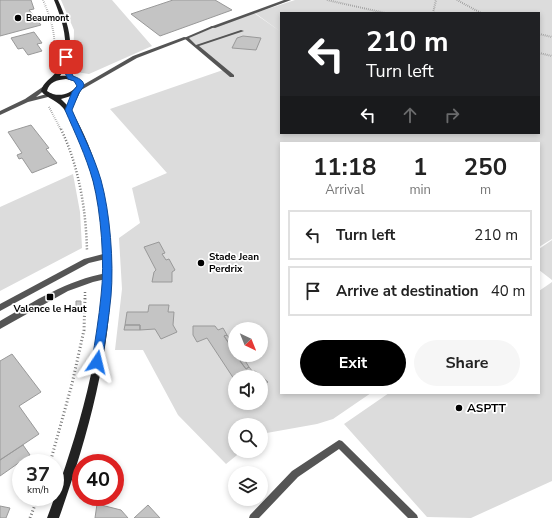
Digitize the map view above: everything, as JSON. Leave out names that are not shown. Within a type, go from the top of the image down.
[{"type":"street","points":[[0,113],[27,100],[44,88],[53,80],[64,65],[69,35],[66,23],[56,0]]},
{"type":"street","points":[[213,27],[289,0]]},
{"type":"street","points":[[44,88],[46,94],[62,97],[77,91],[102,75],[136,57],[186,38]]},
{"type":"street","points":[[64,65],[70,78]]},
{"type":"street","points":[[53,80],[70,78],[79,81],[102,75]]},
{"type":"street","points":[[68,110],[80,86],[79,81]]},
{"type":"street","points":[[27,100],[52,96]]},
{"type":"street","points":[[52,96],[68,110],[90,159],[102,204],[107,256],[107,276],[103,322],[92,391],[80,438],[53,518]]},
{"type":"street","points":[[0,308],[87,261],[107,256]]},
{"type":"street","points":[[0,325],[71,286],[85,280],[107,276]]},
{"type":"lane","points":[[213,27],[186,38],[232,76]]},
{"type":"lane","points":[[196,46],[242,31]]},
{"type":"lane","points":[[253,518],[295,474],[339,444],[414,518]]},
{"type":"path","points":[[43,0],[56,39],[52,64]]},
{"type":"path","points":[[327,0],[381,12]]},
{"type":"path","points":[[434,12],[436,0]]},
{"type":"path","points":[[457,0],[479,12]]},
{"type":"path","points":[[540,34],[552,37]]},
{"type":"path","points":[[540,53],[552,56]]},
{"type":"path","points":[[30,518],[35,506]]},
{"type":"shaded area","points":[[61,0],[112,0],[152,46],[89,74],[75,72],[73,70],[74,30]]},
{"type":"shaded area","name":"Stade Jean Perdrix","points":[[295,0],[552,0],[552,239],[540,246],[540,142],[280,142],[280,394],[370,394],[333,419],[317,424],[268,433],[268,418],[228,418],[228,458],[233,458],[226,464],[178,415],[143,350],[115,350],[122,289],[119,238],[140,223],[132,188],[167,173],[110,109],[223,70],[186,38],[254,13],[280,31],[280,134],[540,134],[540,12],[280,12],[280,31],[255,13]]},
{"type":"shaded area","points":[[73,174],[80,212],[82,248],[0,291],[0,207]]},
{"type":"shaded area","points":[[552,240],[552,280],[540,271],[540,248]]},
{"type":"shaded area","name":"ASPTT","points":[[552,282],[552,481],[471,518],[427,517],[344,424],[388,394],[540,394],[540,290]]},
{"type":"building","name":"Beaumont","points":[[0,0],[31,0],[34,9],[29,10],[41,25],[0,36]]},
{"type":"building","points":[[173,0],[215,0],[232,10],[160,36],[131,14]]},
{"type":"building","points":[[34,32],[42,43],[37,44],[42,51],[28,55],[23,48],[18,49],[11,38]]},
{"type":"building","points":[[243,36],[261,38],[256,50],[232,48],[237,38]]},
{"type":"building","points":[[31,125],[49,148],[46,149],[57,163],[32,173],[22,158],[19,159],[17,155],[22,153],[8,132]]},
{"type":"building","points":[[159,242],[165,253],[162,254],[166,260],[169,259],[175,270],[172,272],[172,282],[152,282],[154,272],[156,270],[144,247]]},
{"type":"building","points":[[76,301],[81,301],[81,308],[76,309]]},
{"type":"building","points":[[149,305],[169,305],[168,312],[174,312],[173,325],[177,332],[161,339],[155,329],[140,330],[140,325],[125,325],[127,312],[148,312]]},
{"type":"building","points":[[125,325],[140,325],[140,330],[124,330]]},
{"type":"building","points":[[193,326],[215,326],[218,330],[223,328],[227,335],[224,336],[228,342],[228,362],[241,362],[246,369],[249,367],[251,370],[228,370],[207,338],[197,342],[193,335]]},
{"type":"building","points":[[227,335],[228,336],[228,342],[224,336]]},
{"type":"building","points":[[12,354],[41,392],[19,406],[39,434],[0,460],[0,361]]},
{"type":"building","points":[[241,362],[246,362],[249,367],[246,369]]},
{"type":"building","points":[[23,445],[29,454],[12,454],[12,468],[0,476],[0,460]]},
{"type":"building","points":[[148,505],[160,518],[134,518]]},
{"type":"building","points":[[0,506],[10,508],[6,518],[0,518]]},
{"type":"building","points":[[97,506],[105,506],[121,510],[128,518],[95,518]]},
{"type":"place","name":"Beaumont","points":[[18,18]]},
{"type":"place","name":"Stade Jean Perdrix","points":[[201,263]]},
{"type":"place","name":"Valence le Haut","points":[[50,297]]},
{"type":"place","name":"ASPTT","points":[[459,408]]},
{"type":"route","points":[[66,57],[64,65],[70,78],[76,79],[80,83],[79,89],[76,92],[68,110],[90,159],[97,181],[105,229],[107,256],[106,295],[97,362]]}]
